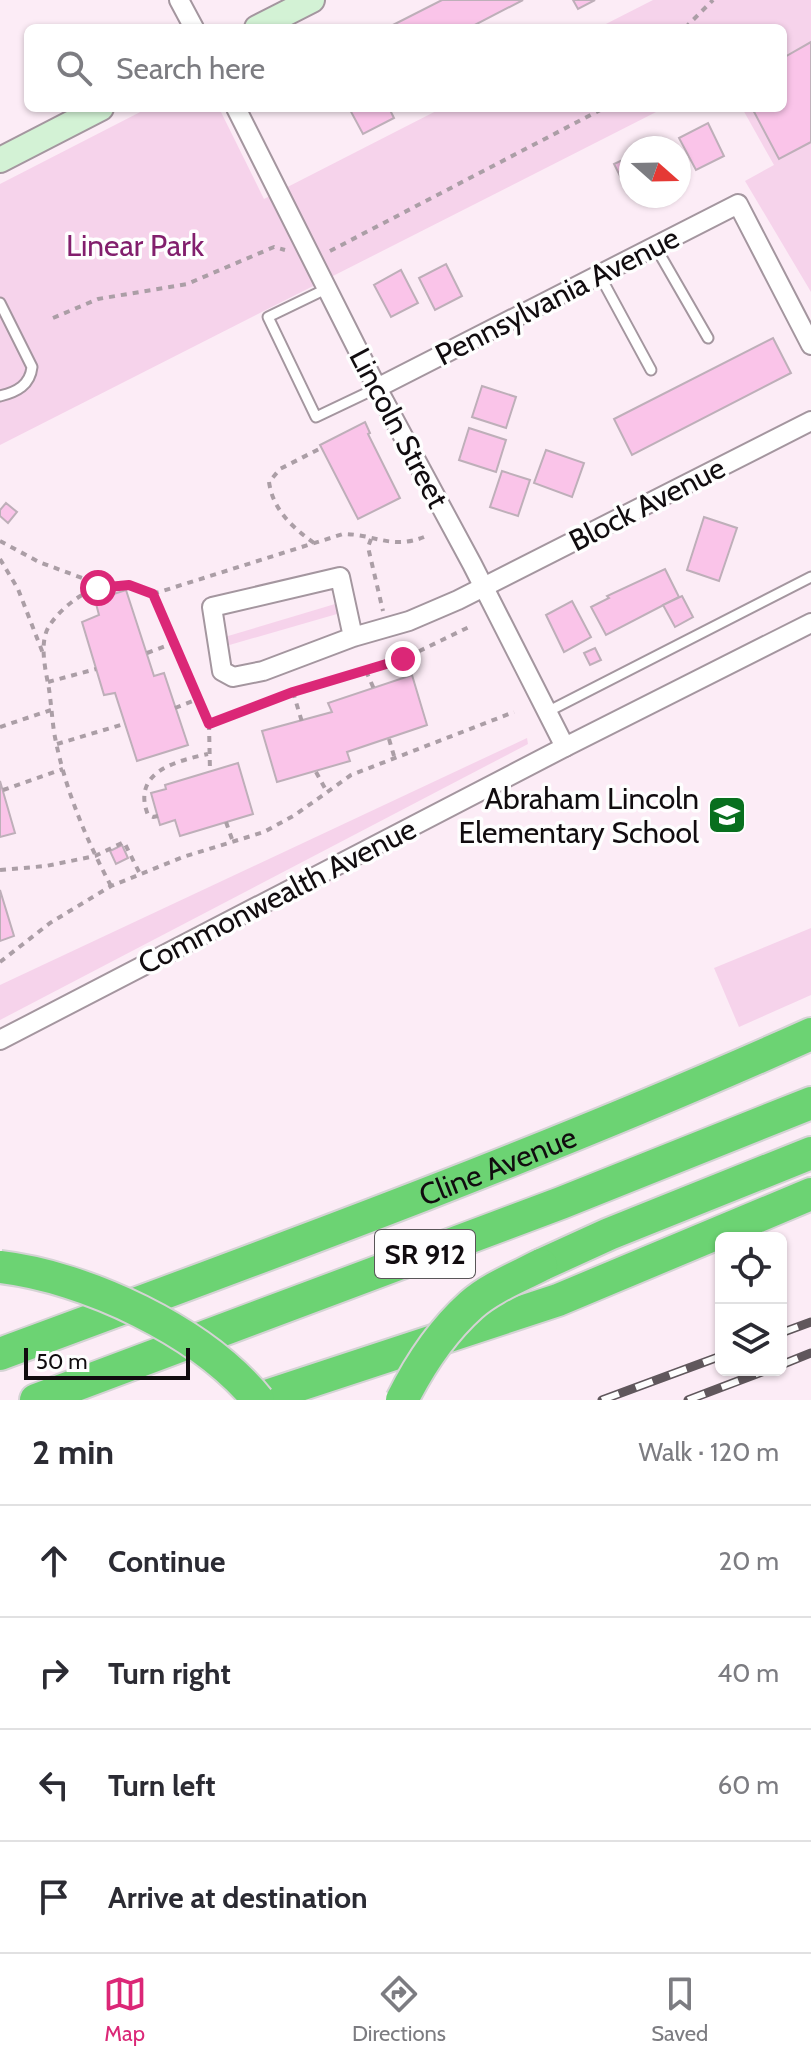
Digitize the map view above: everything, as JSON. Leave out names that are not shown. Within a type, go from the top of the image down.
[{"type":"highway","name":"Cline Avenue","points":[[0,1354],[543,1148],[811,1034]]},
{"type":"highway","name":"Cline Avenue","points":[[36,1400],[561,1203],[811,1103]]},
{"type":"highway","points":[[402,1400],[438,1342],[472,1304],[541,1265],[609,1234],[811,1153]]},
{"type":"highway","points":[[0,1267],[55,1277],[150,1315],[204,1352],[256,1400],[558,1300],[811,1194]]},
{"type":"main road","points":[[265,24],[312,0]]},
{"type":"main road","points":[[0,160],[93,112]]},
{"type":"street","points":[[179,0],[192,24]]},
{"type":"street","name":"Lincoln Street","points":[[238,112],[377,388],[565,747]]},
{"type":"street","name":"Pennsylvania Avenue","points":[[377,388],[738,204],[811,345]]},
{"type":"street","name":"Block Avenue","points":[[353,637],[340,577],[212,607],[222,671],[233,677],[263,671],[353,637],[409,621],[484,588],[811,421]]},
{"type":"street","name":"Commonwealth Avenue","points":[[0,1040],[811,623]]},
{"type":"lane","points":[[655,246],[708,338]]},
{"type":"lane","points":[[599,274],[651,370]]},
{"type":"lane","points":[[328,288],[268,317],[316,417],[377,388]]},
{"type":"lane","points":[[0,303],[32,367],[31,379],[24,386],[0,396]]},
{"type":"lane","points":[[547,712],[811,577]]},
{"type":"path","points":[[689,24],[713,0]]},
{"type":"path","points":[[53,318],[98,299],[187,284],[274,247],[313,259],[596,112]]},
{"type":"path","points":[[314,543],[274,505],[269,482],[280,469],[319,449]]},
{"type":"path","points":[[111,886],[80,822],[63,769],[45,659],[44,639],[48,628],[82,595],[104,587],[129,585],[153,594],[343,534],[356,534],[394,544],[424,537]]},
{"type":"path","points":[[371,539],[368,547],[383,613]]},
{"type":"path","points":[[0,541],[39,562],[99,582],[104,587]]},
{"type":"path","points":[[0,559],[18,589],[45,659]]},
{"type":"path","points":[[153,594],[209,724],[210,772]]},
{"type":"path","points":[[209,724],[293,692],[403,659],[471,626]]},
{"type":"path","points":[[147,653],[174,643]]},
{"type":"path","points":[[48,682],[96,669]]},
{"type":"path","points":[[366,671],[374,689]]},
{"type":"path","points":[[293,692],[302,722]]},
{"type":"path","points":[[175,708],[198,699]]},
{"type":"path","points":[[0,727],[52,709]]},
{"type":"path","points":[[0,962],[50,923],[111,886],[139,873],[264,832],[351,775],[514,712]]},
{"type":"path","points":[[57,744],[124,724]]},
{"type":"path","points":[[389,739],[394,757]]},
{"type":"path","points":[[158,816],[148,815],[146,808],[145,789],[153,775],[175,764],[208,754]]},
{"type":"path","points":[[3,790],[63,769]]},
{"type":"path","points":[[316,772],[327,792]]},
{"type":"path","points":[[226,822],[233,842]]},
{"type":"path","points":[[0,869],[46,866],[95,856],[124,842],[139,873]]},
{"type":"green space","points":[[653,0],[811,0],[811,292],[745,181],[774,165],[744,112],[787,112],[787,24],[606,24]]},
{"type":"green space","name":"Linear Park","points":[[140,112],[221,112],[264,199],[434,112],[656,112],[0,445],[0,184]]},
{"type":"green space","points":[[339,605],[337,614],[226,646],[224,639],[228,636]]},
{"type":"green space","points":[[527,738],[528,744],[0,1020],[0,985]]},
{"type":"green space","points":[[811,928],[811,995],[739,1027],[714,968]]},
{"type":"building","points":[[442,0],[523,0],[477,24],[395,24]]},
{"type":"building","points":[[573,0],[595,0],[578,9]]},
{"type":"building","points":[[811,42],[811,142],[779,159],[754,112],[787,112],[787,56]]},
{"type":"building","points":[[351,112],[391,112],[394,118],[363,134]]},
{"type":"building","points":[[708,123],[724,156],[696,170],[691,161],[691,136],[683,136]]},
{"type":"building","points":[[446,264],[462,296],[435,310],[419,278]]},
{"type":"building","points":[[401,270],[418,303],[391,317],[374,285]]},
{"type":"building","points":[[773,338],[791,373],[632,455],[614,419]]},
{"type":"building","points":[[482,386],[516,397],[506,428],[472,417]]},
{"type":"building","points":[[365,422],[400,498],[358,519],[320,445]]},
{"type":"building","points":[[469,428],[506,440],[496,472],[459,460]]},
{"type":"building","points":[[546,450],[584,463],[572,497],[534,483]]},
{"type":"building","points":[[502,471],[530,480],[518,516],[490,507]]},
{"type":"building","points":[[6,503],[17,512],[8,523],[0,516],[0,510]]},
{"type":"building","points":[[704,517],[737,528],[719,581],[687,570]]},
{"type":"building","points":[[665,569],[679,597],[606,635],[591,607],[609,598],[607,596]]},
{"type":"building","points":[[126,590],[154,676],[164,673],[188,745],[137,761],[115,693],[104,695],[82,622],[99,615],[95,600]]},
{"type":"building","points":[[682,596],[693,617],[675,627],[663,605]]},
{"type":"building","points":[[572,601],[591,637],[564,652],[546,615]]},
{"type":"building","points":[[595,648],[601,660],[590,665],[584,653]]},
{"type":"building","points":[[412,675],[427,725],[347,752],[350,761],[277,782],[262,731],[332,712],[328,703]]},
{"type":"building","points":[[238,763],[253,814],[180,836],[175,820],[160,825],[151,793],[166,789],[165,785]]},
{"type":"building","points":[[0,781],[15,833],[0,837]]},
{"type":"building","points":[[122,845],[128,858],[116,864],[110,851]]},
{"type":"building","points":[[0,890],[14,936],[0,941]]},
{"type":"railway","points":[[787,1331],[811,1322]]},
{"type":"railway","points":[[787,1363],[811,1353]]},
{"type":"railway","points":[[602,1400],[715,1358]]},
{"type":"railway","points":[[688,1400],[751,1376]]},
{"type":"place","name":"Abraham Lincoln Elementary School","points":[[727,815]]},
{"type":"route","points":[[98,588],[129,585],[153,594],[209,724],[293,692],[403,659]]}]
